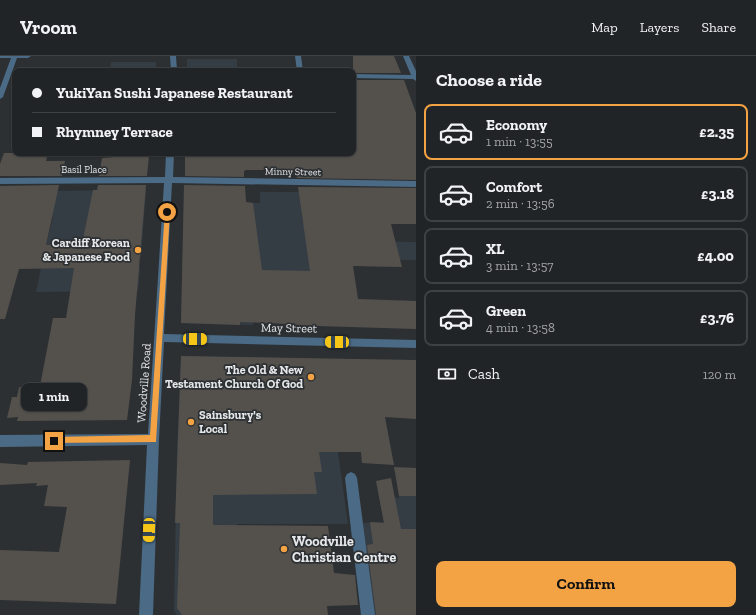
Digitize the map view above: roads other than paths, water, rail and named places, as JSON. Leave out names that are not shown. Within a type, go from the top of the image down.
[{"type":"street","points":[[0,56],[28,56]]},
{"type":"street","points":[[0,97],[15,56]]},
{"type":"street","points":[[173,56],[174,68]]},
{"type":"street","points":[[298,56],[300,68]]},
{"type":"street","points":[[356,76],[416,78],[406,56]]},
{"type":"street","name":"Woodville Road","points":[[146,615],[153,439],[170,156]]},
{"type":"street","name":"Basil Place","points":[[0,181],[169,180]]},
{"type":"street","name":"Minny Street","points":[[169,180],[416,184]]},
{"type":"street","name":"May Street","points":[[160,338],[416,344]]},
{"type":"street","points":[[0,441],[153,439]]},
{"type":"street","points":[[351,478],[368,615]]},
{"type":"place","name":"Cardiff Korean & Japanese Food","points":[[138,250]]},
{"type":"place","name":"The Old & New Testament Church Of God","points":[[311,377]]},
{"type":"place","name":"Sainsbury's Local","points":[[191,422]]},
{"type":"place","name":"Woodville Christian Centre","points":[[284,549]]}]
